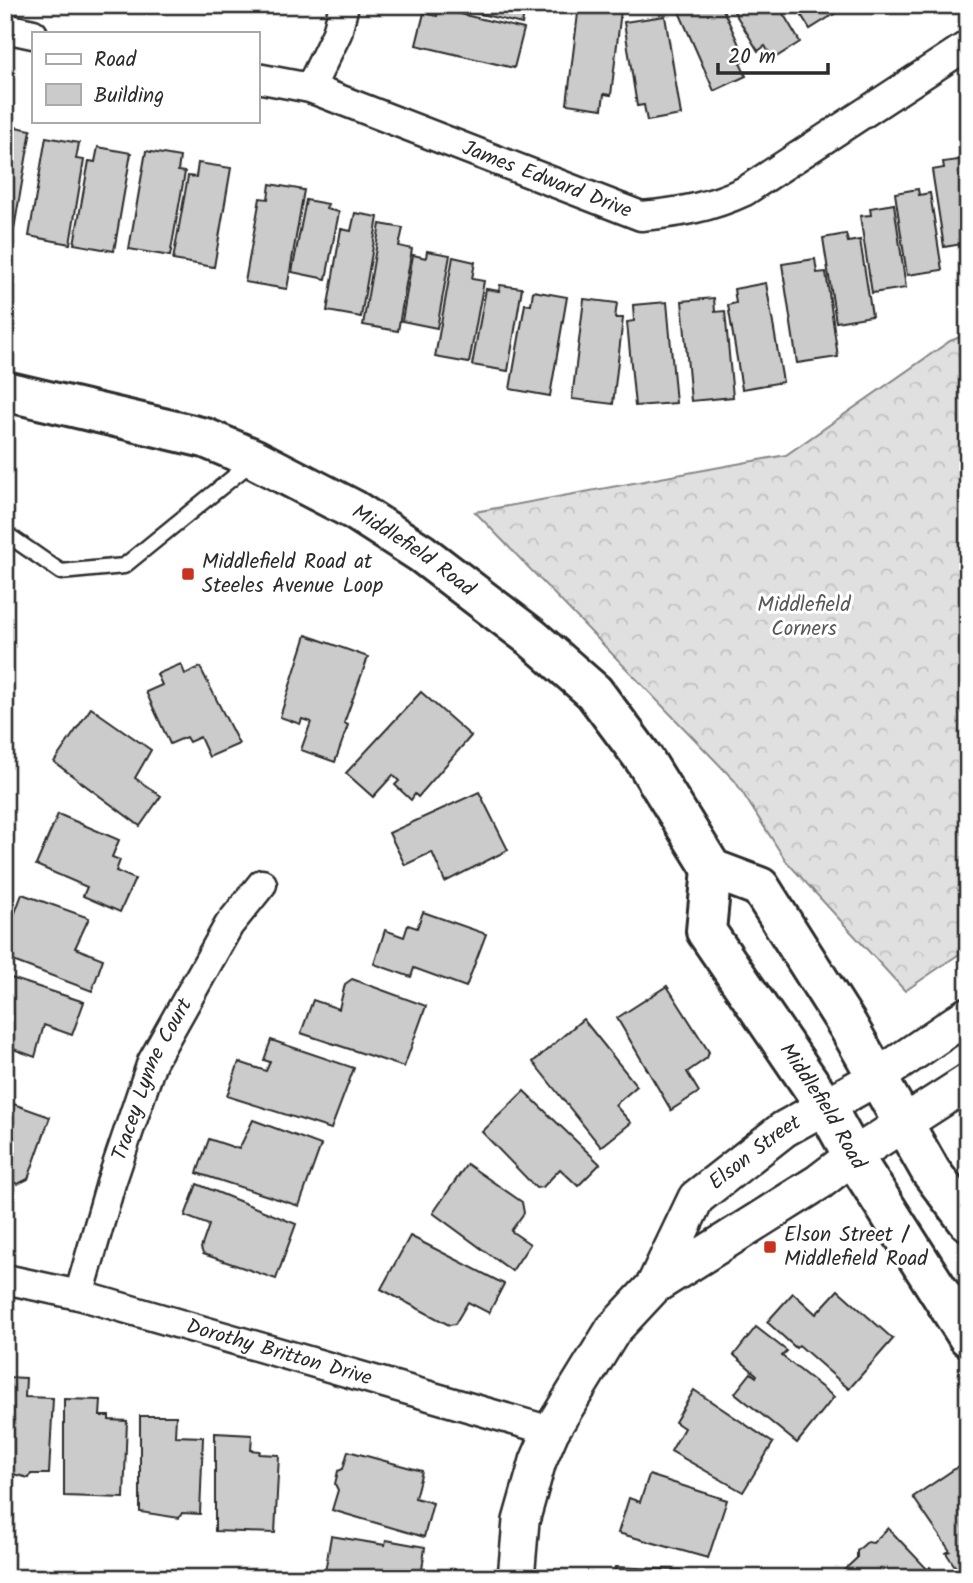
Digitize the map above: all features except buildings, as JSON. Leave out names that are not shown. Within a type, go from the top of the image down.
[{"type":"main road","name":"Middlefield Road","points":[[5,391],[205,438],[255,459],[354,510],[421,553],[531,637],[593,692],[644,759],[712,869],[706,931],[826,1107],[853,1156],[968,1337]]},
{"type":"main road","points":[[712,869],[760,887],[848,1026],[876,1079],[905,1123],[932,1172],[968,1222]]},
{"type":"street","points":[[310,88],[337,33],[344,5]]},
{"type":"street","points":[[5,28],[32,34]]},
{"type":"street","name":"James Edward Drive","points":[[259,78],[310,88],[641,216],[678,213],[717,204],[745,191],[968,44]]},
{"type":"street","name":"Tracey Lynne Court","points":[[79,1295],[111,1183],[152,1062],[229,925],[262,884]]},
{"type":"street","name":"Elson Street","points":[[654,1286],[696,1198],[784,1129],[876,1079],[968,1016]]},
{"type":"street","name":"Elson Street","points":[[516,1578],[521,1521],[551,1431],[613,1330],[654,1286],[819,1182],[853,1156],[968,1082]]},
{"type":"street","name":"Dorothy Britton Drive","points":[[5,1279],[79,1295],[551,1431]]},
{"type":"lane","points":[[5,533],[61,572],[124,566],[255,459]]},
{"type":"green space","name":"Middlefield Corners","points":[[968,334],[968,948],[905,991],[786,861],[735,781],[475,512],[786,455],[950,341]]},
{"type":"place","name":"Middlefield Road at Steeles Avenue Loop","points":[[188,574]]},
{"type":"place","name":"Elson Street / Middlefield Road","points":[[770,1247]]}]
